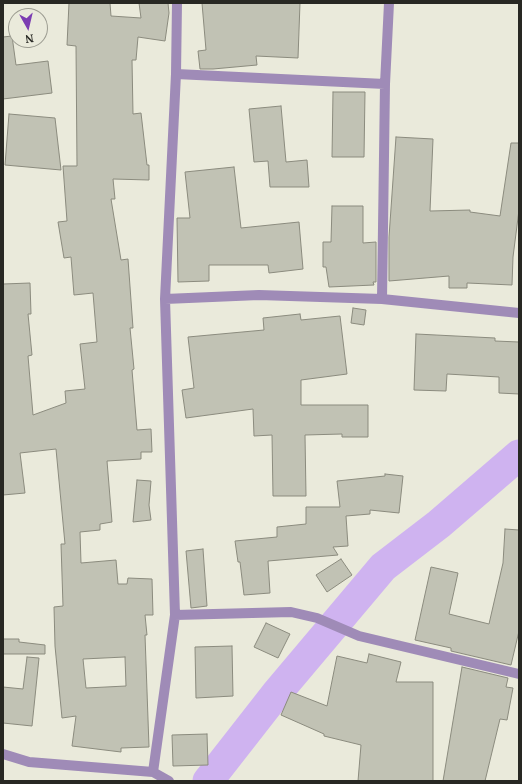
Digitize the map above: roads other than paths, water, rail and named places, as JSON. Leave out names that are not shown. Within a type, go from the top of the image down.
[{"type":"street","points":[[153,772],[175,615],[165,299],[176,74],[177,3]]},
{"type":"street","points":[[382,299],[385,84],[389,3]]},
{"type":"street","points":[[176,74],[385,84]]},
{"type":"street","points":[[165,299],[259,295],[382,299],[519,313]]},
{"type":"street","points":[[175,615],[291,612],[317,618],[359,636],[519,674]]},
{"type":"street","points":[[3,754],[29,762],[153,772],[169,781]]},
{"type":"waterway","points":[[208,781],[276,694],[383,567],[439,524],[519,455]]}]
